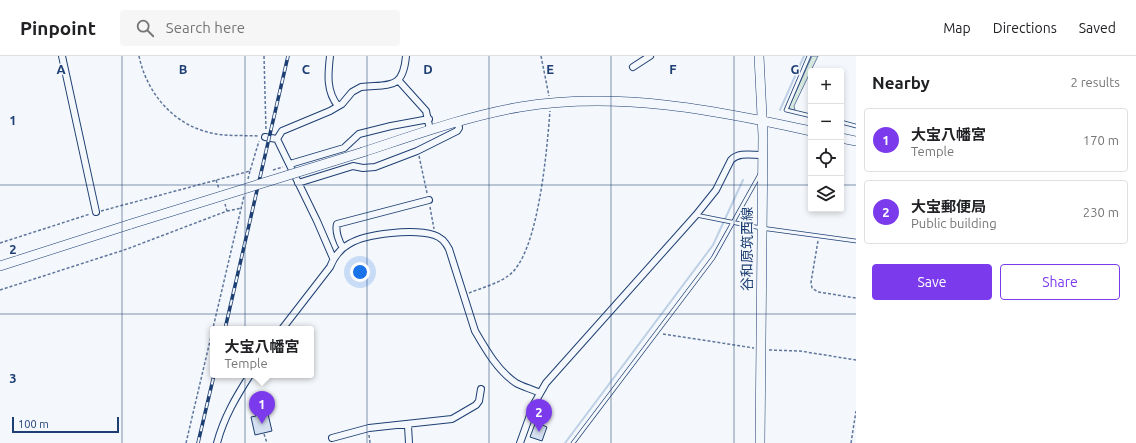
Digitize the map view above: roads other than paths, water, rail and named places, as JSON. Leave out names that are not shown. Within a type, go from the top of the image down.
[{"type":"street","points":[[62,56],[96,212]]},
{"type":"street","points":[[330,56],[328,80],[333,99],[338,106]]},
{"type":"street","points":[[277,139],[282,131],[338,106],[352,92],[361,87],[399,81],[403,74],[406,56]]},
{"type":"street","points":[[632,67],[650,56]]},
{"type":"street","name":"谷和原筑西線","points":[[760,56],[762,121],[760,443]]},
{"type":"street","points":[[399,81],[426,111],[430,130]]},
{"type":"street","points":[[0,266],[430,130],[504,110],[550,103],[581,101],[638,101],[696,108],[808,130]]},
{"type":"street","points":[[290,164],[344,148],[359,134],[391,126],[429,120]]},
{"type":"street","points":[[298,183],[353,166],[363,168],[375,167],[417,150],[458,130],[458,122]]},
{"type":"street","points":[[265,137],[277,139]]},
{"type":"street","points":[[277,139],[333,258]]},
{"type":"street","points":[[844,139],[856,141]]},
{"type":"street","points":[[520,443],[540,393],[556,370],[636,285],[696,216],[716,190],[735,156],[762,155]]},
{"type":"street","points":[[343,248],[339,240],[336,227],[337,224],[429,200]]},
{"type":"street","points":[[284,326],[330,267],[333,258],[343,248],[358,240],[382,234],[409,233],[434,235],[443,240],[450,249],[465,294],[475,331],[493,359],[504,373],[518,384],[540,393]]},
{"type":"street","points":[[217,443],[223,422],[234,400],[248,378]]},
{"type":"street","points":[[332,438],[368,429],[408,426],[452,420],[479,402],[481,389]]},
{"type":"street","points":[[408,426],[409,443]]},
{"type":"lane","points":[[808,115],[786,110],[809,56]]},
{"type":"lane","points":[[844,123],[856,126]]},
{"type":"lane","points":[[573,443],[713,258],[762,171]]},
{"type":"lane","points":[[696,216],[761,228],[856,241]]},
{"type":"waterway","points":[[780,110],[804,56]]},
{"type":"waterway","points":[[565,443],[713,245],[743,180]]},
{"type":"railway","points":[[226,326],[288,56]]},
{"type":"railway","points":[[198,443],[213,378]]},
{"type":"place","name":"大宝八幡宮","points":[[262,424]]},
{"type":"place","name":"大宝郵便局","points":[[539,432]]}]
